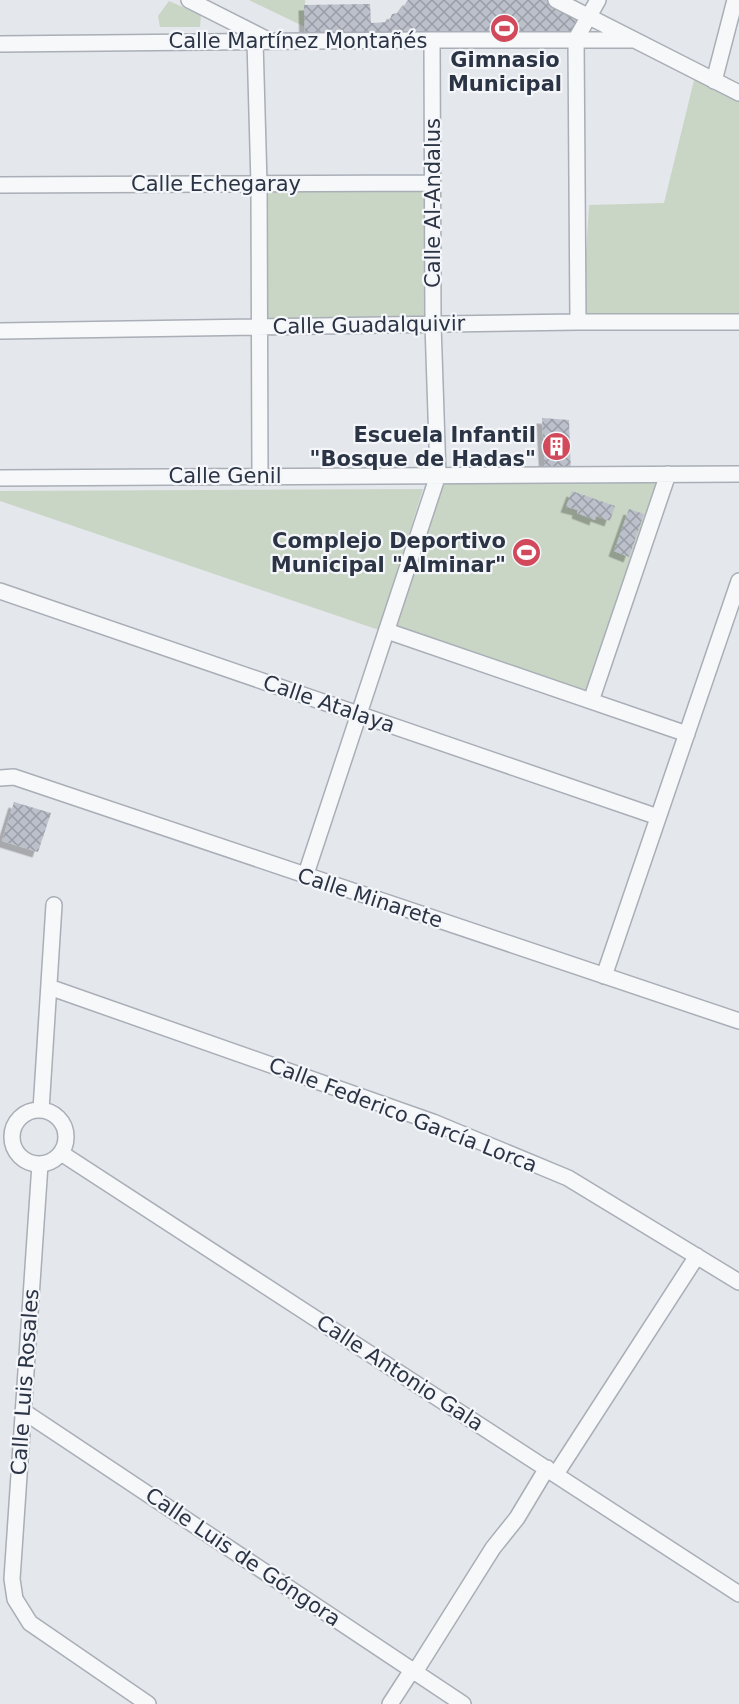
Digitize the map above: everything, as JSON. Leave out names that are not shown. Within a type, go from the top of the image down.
[{"type":"street","points":[[189,0],[262,41],[258,327],[260,476]]},
{"type":"street","points":[[556,0],[739,93]]},
{"type":"street","points":[[578,322],[576,39],[597,0]]},
{"type":"street","points":[[714,81],[735,0]]},
{"type":"street","name":"Calle Al-Andalus","points":[[305,877],[438,475],[434,324],[432,40]]},
{"type":"street","name":"Calle Martínez Montañés","points":[[0,44],[632,40]]},
{"type":"street","name":"Calle Echegaray","points":[[0,186],[433,183]]},
{"type":"street","name":"Calle Guadalquivir","points":[[0,331],[578,322],[739,322]]},
{"type":"street","points":[[591,701],[668,474]]},
{"type":"street","name":"Calle Genil","points":[[0,478],[739,474]]},
{"type":"street","points":[[604,976],[739,581]]},
{"type":"street","name":"Calle Atalaya","points":[[0,591],[658,818]]},
{"type":"street","points":[[387,631],[687,734]]},
{"type":"street","name":"Calle Minarete","points":[[0,778],[14,777],[305,877],[739,1021]]},
{"type":"street","points":[[41,1110],[54,905]]},
{"type":"street","name":"Calle Federico García Lorca","points":[[49,987],[432,1122],[568,1178],[739,1282]]},
{"type":"street","points":[[41,1110],[49,1112],[62,1122],[66,1137],[61,1153],[48,1163],[40,1164],[31,1163],[22,1158],[6,1142],[12,1134],[7,1124],[26,1113],[41,1110]]},
{"type":"street","name":"Calle Antonio Gala","points":[[61,1153],[739,1594]]},
{"type":"street","name":"Calle Luis Rosales","points":[[40,1164],[12,1579],[15,1599],[30,1623],[148,1704]]},
{"type":"street","points":[[390,1704],[493,1548],[551,1472],[697,1256]]},
{"type":"street","name":"Calle Luis de Góngora","points":[[23,1411],[463,1704]]},
{"type":"green space","points":[[249,0],[305,0],[305,27]]},
{"type":"green space","points":[[169,1],[201,15],[200,27],[160,27],[158,16]]},
{"type":"green space","points":[[696,72],[739,93],[739,322],[582,319],[589,205],[664,203]]},
{"type":"green space","points":[[433,183],[433,324],[258,327],[259,184]]},
{"type":"green space","name":"Complejo Deportivo Municipal \"Alminar\"","points":[[668,474],[591,701],[387,631],[438,475]]},
{"type":"green space","points":[[423,489],[379,630],[0,501],[0,491]]},
{"type":"building","points":[[408,0],[555,0],[589,18],[576,39],[305,40],[304,5],[370,4],[371,23],[389,22],[392,14],[399,13]]},
{"type":"building","name":"Escuela Infantil \"Bosque de Hadas\"","points":[[542,418],[569,420],[571,475],[545,474]]},
{"type":"building","points":[[572,491],[615,506],[610,521],[596,516],[595,520],[577,513],[578,510],[566,507]]},
{"type":"building","points":[[629,509],[644,514],[629,557],[614,551]]},
{"type":"building","points":[[14,802],[51,813],[38,852],[2,841]]},
{"type":"place","name":"Gimnasio Municipal","points":[[505,29]]},
{"type":"place","name":"Escuela Infantil \"Bosque de Hadas\"","points":[[557,447]]},
{"type":"place","name":"Complejo Deportivo Municipal \"Alminar\"","points":[[527,553]]}]
